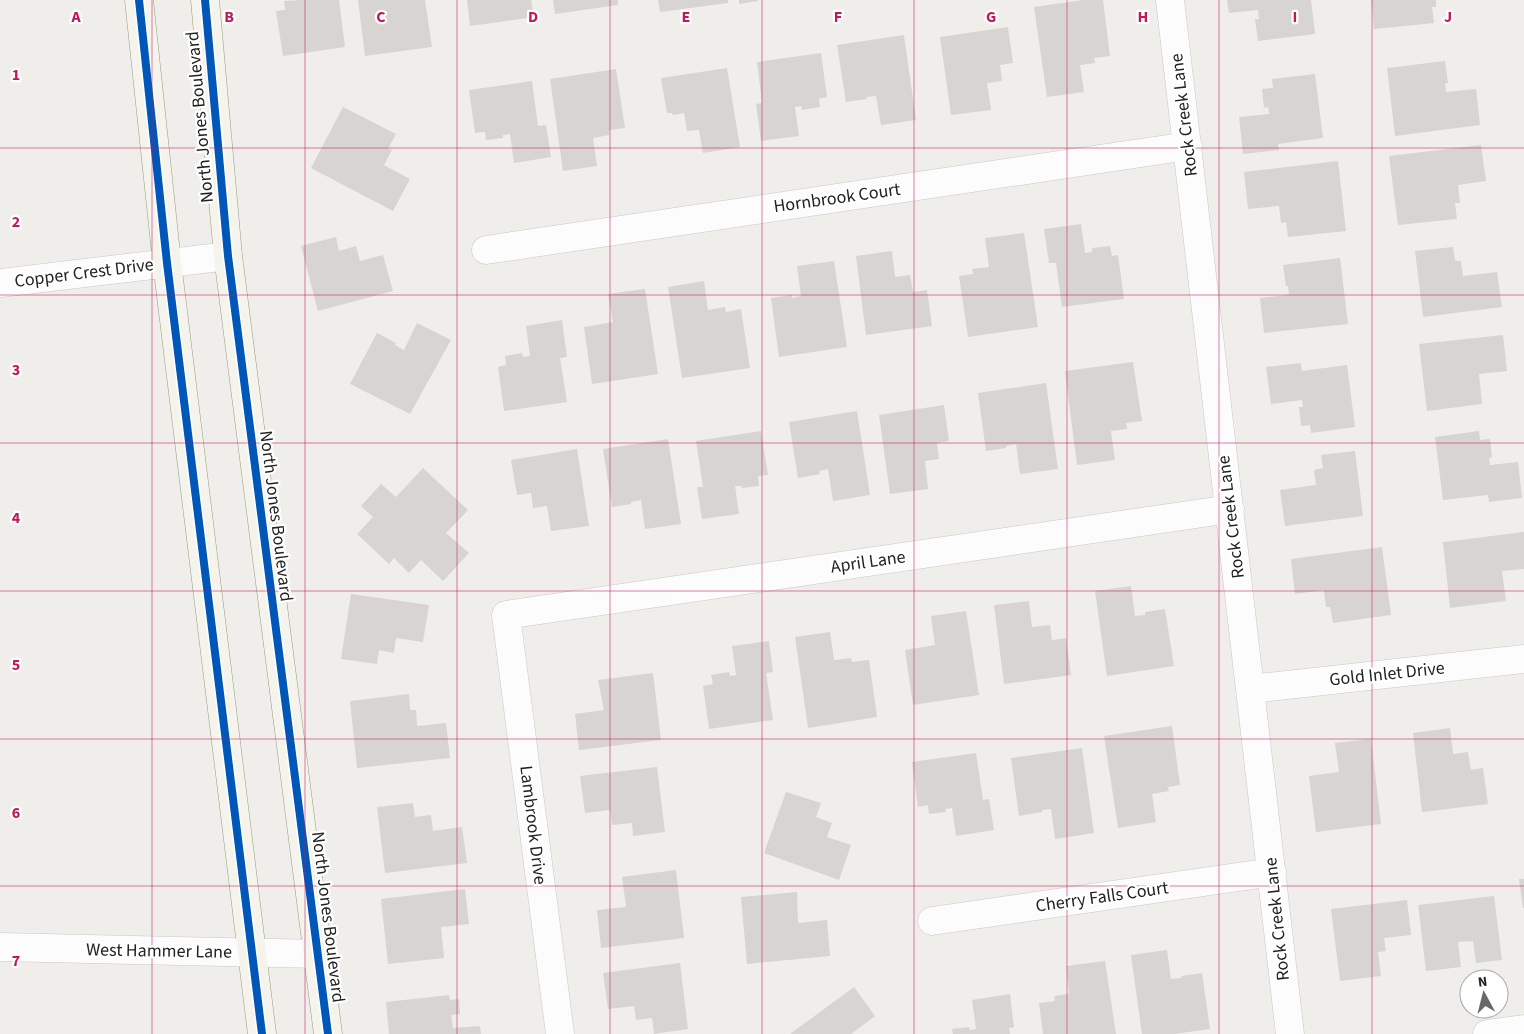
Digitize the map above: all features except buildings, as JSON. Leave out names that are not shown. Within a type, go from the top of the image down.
[{"type":"main road","points":[[139,0],[167,263],[262,1034]]},
{"type":"main road","name":"North Jones Boulevard","points":[[205,0],[228,256],[328,1034]]},
{"type":"street","name":"Rock Creek Lane","points":[[1170,0],[1290,1034]]},
{"type":"street","name":"Hornbrook Court","points":[[486,250],[1188,146]]},
{"type":"street","name":"Copper Crest Drive","points":[[0,283],[228,256]]},
{"type":"street","name":"April Lane","points":[[506,615],[1230,509]]},
{"type":"street","name":"Lambrook Drive","points":[[506,615],[560,1034]]},
{"type":"street","name":"Gold Inlet Drive","points":[[1250,689],[1524,659]]},
{"type":"street","name":"Cherry Falls Court","points":[[932,921],[1272,872]]},
{"type":"street","name":"West Hammer Lane","points":[[0,947],[318,954]]},
{"type":"street","points":[[1487,1034],[1524,1029]]},
{"type":"cycle path","points":[[139,0],[167,263],[262,1034]]},
{"type":"cycle path","points":[[205,0],[228,256],[328,1034]]}]
